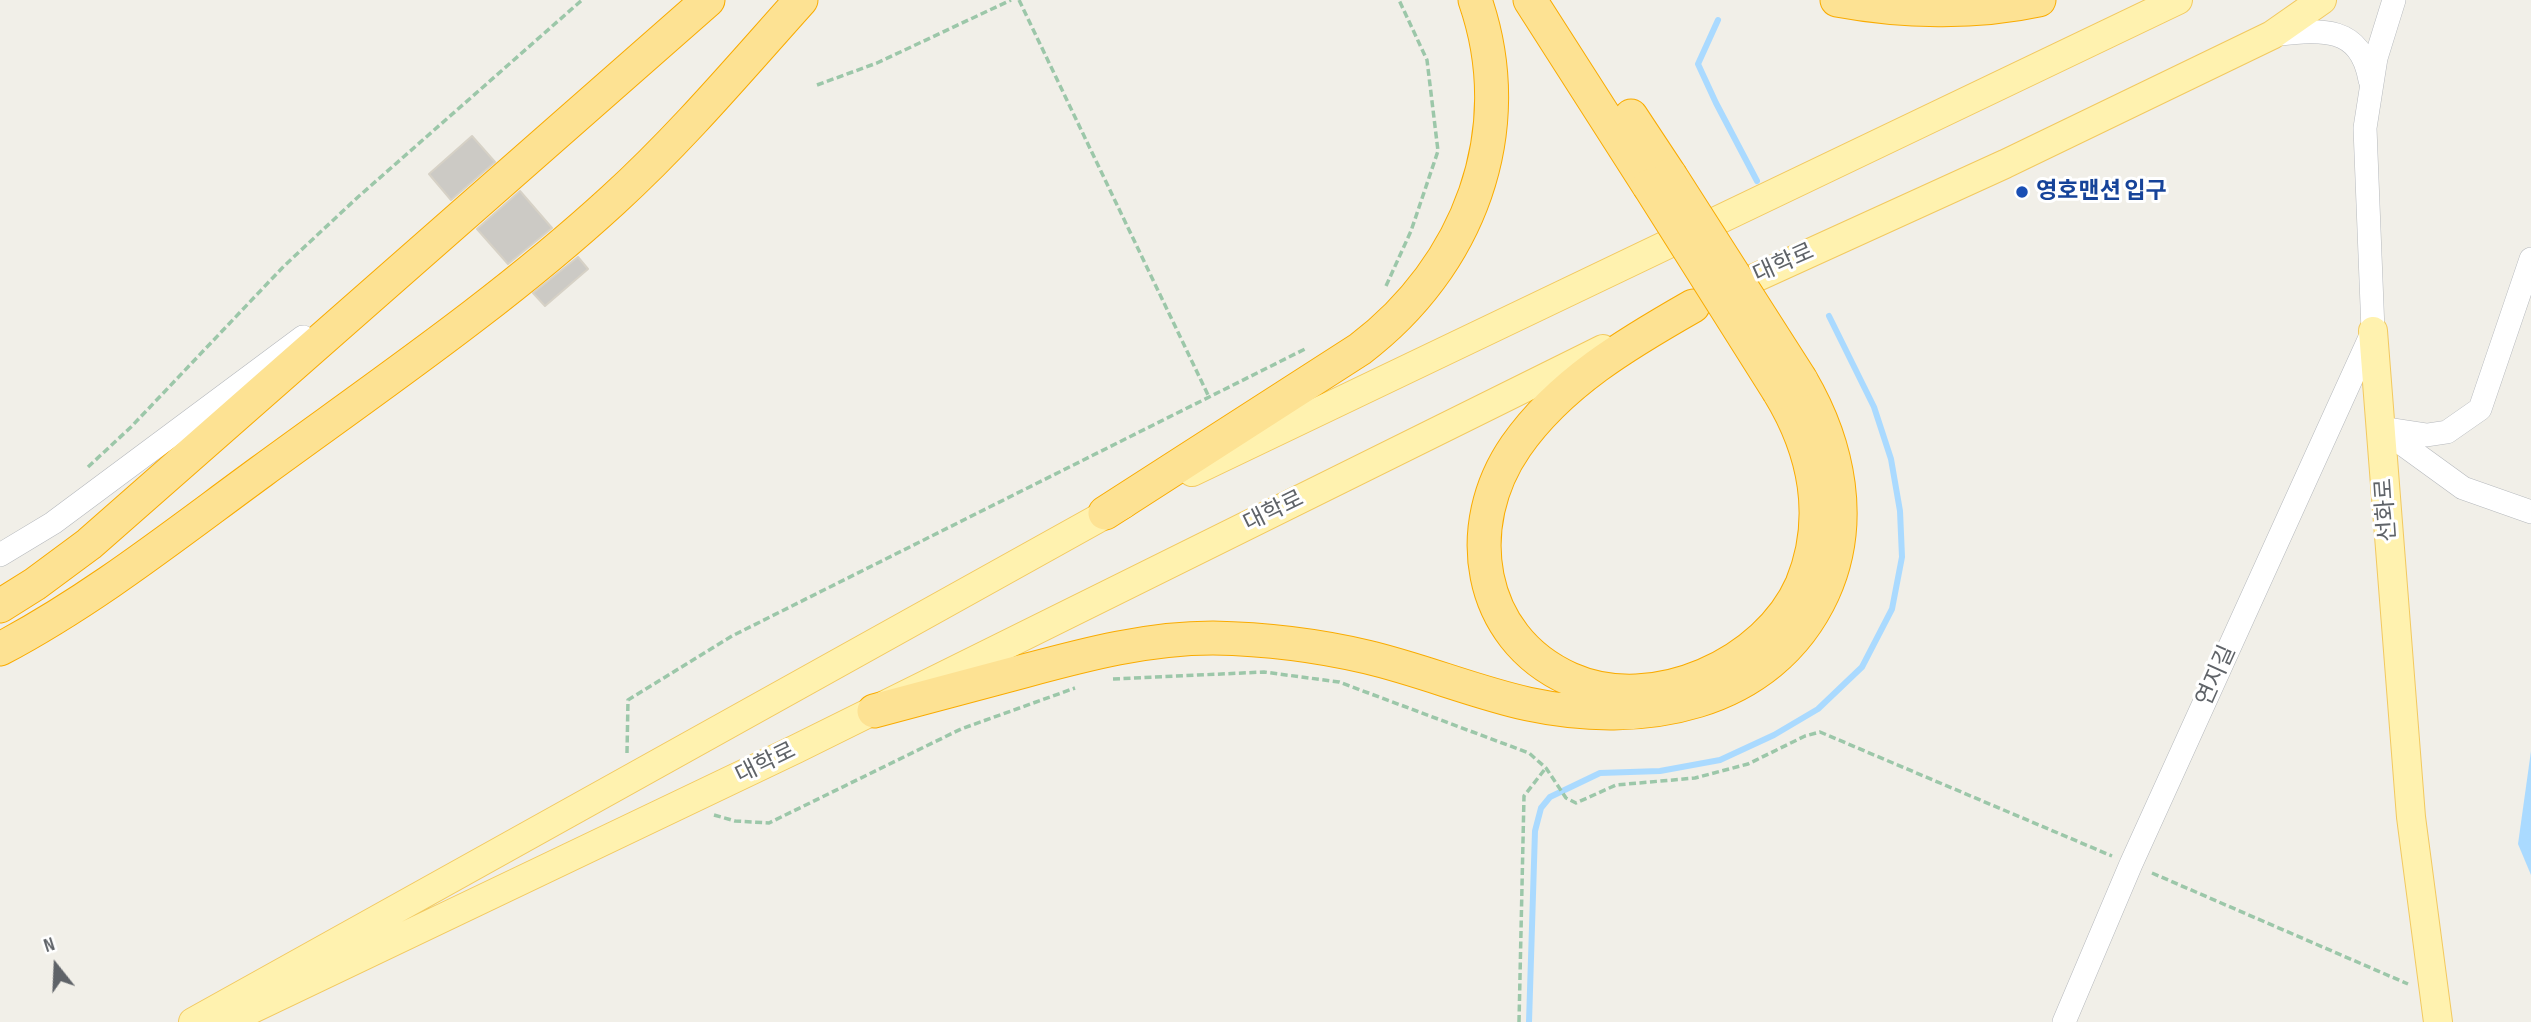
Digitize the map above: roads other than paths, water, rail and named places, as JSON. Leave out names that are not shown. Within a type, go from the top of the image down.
[{"type":"highway","points":[[0,606],[89,544],[708,0]]},
{"type":"highway","points":[[0,649],[54,618],[154,550],[496,299],[568,240],[646,168],[720,92],[801,0]]},
{"type":"highway","points":[[1105,513],[1360,349],[1386,329],[1431,278],[1455,242],[1463,224],[1478,186],[1487,151],[1490,72],[1486,37],[1475,0]]},
{"type":"highway","points":[[874,711],[1100,651],[1150,642],[1211,638],[1323,647],[1419,671],[1502,698],[1581,712],[1644,711],[1684,704],[1739,685],[1772,663],[1798,635],[1824,590],[1836,556],[1841,510],[1837,470],[1824,423],[1790,386],[1659,181],[1530,0]]},
{"type":"highway","points":[[1556,0],[1659,181]]},
{"type":"highway","points":[[1837,0],[1867,5],[1947,9],[2000,6],[2039,0]]},
{"type":"highway","points":[[1693,306],[1626,345],[1575,383],[1534,424],[1500,471],[1486,509],[1483,542],[1486,575],[1506,622],[1526,649],[1570,679],[1614,690],[1643,690],[1678,684],[1722,668],[1742,657],[1777,626],[1804,578],[1813,546],[1817,515],[1811,463],[1799,427],[1790,386]]},
{"type":"main road","points":[[193,1022],[1105,513],[2178,0]]},
{"type":"main road","name":"대학로","points":[[225,1022],[682,805],[1693,306],[2006,164],[2272,35],[2322,0]]},
{"type":"main road","name":"선화로","points":[[2373,331],[2411,817],[2438,1022]]},
{"type":"street","name":"선화로","points":[[2373,331],[2365,128],[2376,58],[2394,0]]},
{"type":"street","points":[[2272,35],[2319,30],[2349,38],[2367,61],[2371,89]]},
{"type":"street","points":[[0,555],[54,523],[444,233]]},
{"type":"street","points":[[2381,428],[2427,435],[2447,432],[2480,408],[2531,259]]},
{"type":"street","name":"연지길","points":[[2064,1022],[2131,864],[2373,331]]},
{"type":"street","points":[[2381,428],[2463,488],[2531,512]]},
{"type":"water","points":[[2531,751],[2531,875],[2518,844]]},
{"type":"waterway","points":[[1718,20],[1698,64],[1757,181]]},
{"type":"waterway","points":[[1529,1022],[1535,831],[1541,808],[1550,797],[1600,773],[1660,771],[1720,760],[1774,735],[1818,709],[1862,667],[1892,609],[1902,557],[1900,511],[1891,459],[1874,407],[1829,316]]},
{"type":"place","name":"영호맨션 입구","points":[[2022,192]]}]
